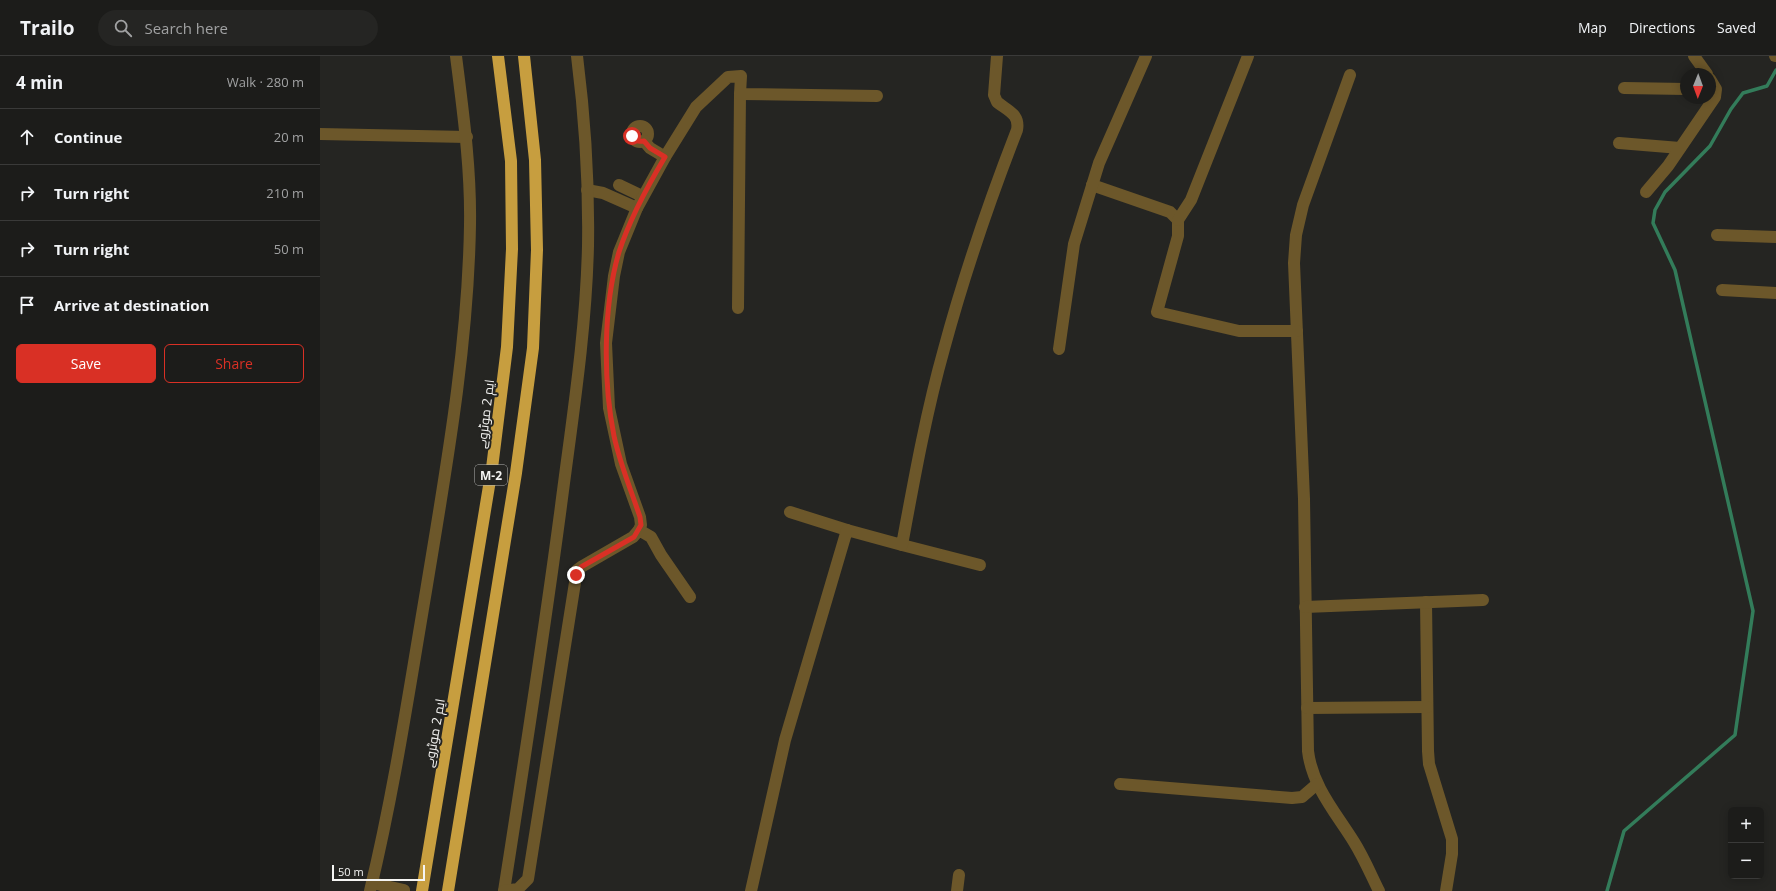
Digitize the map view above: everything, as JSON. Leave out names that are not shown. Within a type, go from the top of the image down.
[{"type":"highway","name":"ایم 2 موٹروے","points":[[422,891],[492,468],[507,347],[512,249],[511,161],[498,56]]},
{"type":"highway","name":"M-2","points":[[448,891],[516,472],[533,348],[537,250],[535,160],[524,56]]},
{"type":"street","points":[[404,890],[371,887],[408,696],[443,493],[460,377],[466,311],[470,224],[467,137],[456,56]]},
{"type":"street","points":[[577,56],[587,164],[588,246],[578,377],[543,646],[504,891],[518,889],[528,879],[577,570],[634,537],[641,525],[640,517],[614,437],[609,408],[606,364],[608,319],[619,252],[642,196],[696,107],[728,77],[741,76],[738,308]]},
{"type":"street","points":[[902,545],[922,439],[944,349],[992,194],[1017,130],[1018,122],[1016,117],[1012,112],[997,102],[994,95],[997,56]]},
{"type":"street","points":[[1059,349],[1074,244],[1099,163],[1146,56]]},
{"type":"street","points":[[1248,56],[1191,200],[1178,220],[1178,236],[1157,312],[1239,331],[1296,331]]},
{"type":"street","points":[[1694,56],[1703,68]]},
{"type":"street","points":[[1350,75],[1298,224],[1294,263],[1304,499],[1309,763],[1317,784],[1355,844],[1380,891]]},
{"type":"street","points":[[1624,88],[1680,89]]},
{"type":"street","points":[[740,94],[877,96]]},
{"type":"street","points":[[1646,192],[1668,166],[1710,104]]},
{"type":"street","points":[[320,134],[467,137]]},
{"type":"street","points":[[644,141],[650,148],[665,157]]},
{"type":"street","points":[[1619,143],[1680,148]]},
{"type":"street","points":[[619,185],[642,196]]},
{"type":"street","points":[[1092,185],[1170,212],[1178,220]]},
{"type":"street","points":[[587,190],[603,193],[637,208]]},
{"type":"street","points":[[1717,234],[1776,237]]},
{"type":"street","points":[[1722,290],[1776,293]]},
{"type":"street","points":[[790,512],[847,530],[980,565]]},
{"type":"street","points":[[639,530],[651,537],[661,555],[690,597]]},
{"type":"street","points":[[751,891],[785,740],[847,530]]},
{"type":"street","points":[[1306,607],[1483,600]]},
{"type":"street","points":[[1426,602],[1429,764],[1452,839],[1452,854],[1446,891]]},
{"type":"street","points":[[1307,708],[1427,706]]},
{"type":"street","points":[[1120,784],[1292,798],[1302,796],[1317,784]]},
{"type":"street","points":[[957,891],[959,876]]},
{"type":"waterway","points":[[1607,891],[1624,831],[1735,735],[1753,611],[1675,270],[1653,223],[1655,210],[1665,192],[1710,146],[1731,109],[1743,93],[1767,86],[1776,70]]},
{"type":"route","points":[[576,575],[577,570],[581,567],[634,537],[641,525],[640,517],[614,437],[607,388],[606,343],[614,276],[619,252],[642,196],[665,157],[650,148],[644,141],[639,142],[634,140],[632,136]]}]
